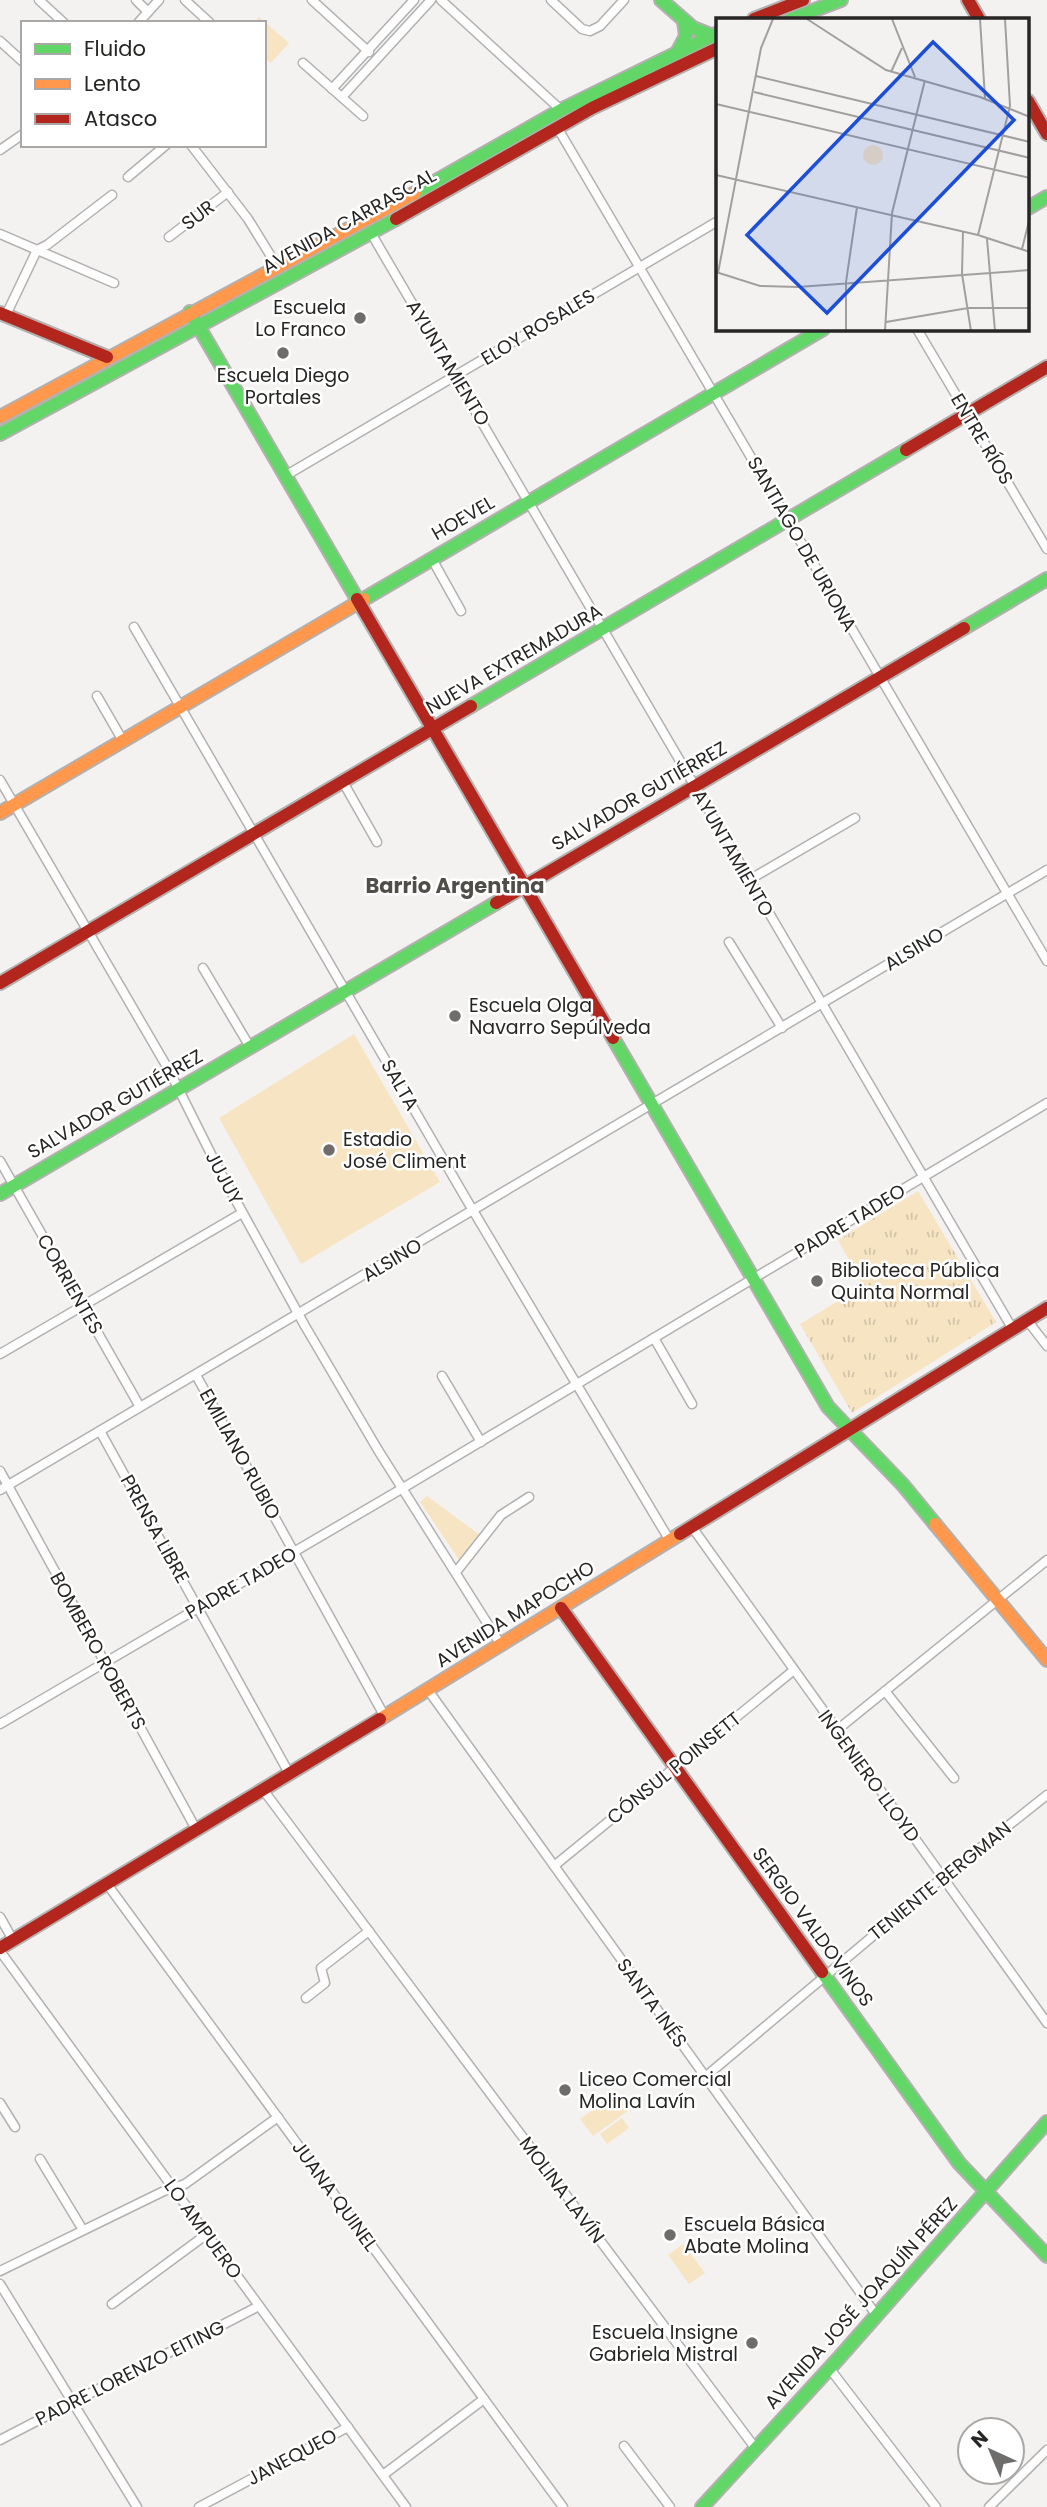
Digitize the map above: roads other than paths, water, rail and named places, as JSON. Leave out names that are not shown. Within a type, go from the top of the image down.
[{"type":"main road","points":[[661,0],[684,21],[715,36]]},
{"type":"main road","points":[[757,18],[803,0]]},
{"type":"main road","points":[[794,18],[841,0]]},
{"type":"main road","points":[[968,0],[978,18]]},
{"type":"main road","points":[[678,51],[686,36],[684,21]]},
{"type":"main road","name":"AVENIDA CARRASCAL","points":[[0,417],[190,312],[376,216],[561,110],[678,51],[715,36]]},
{"type":"main road","name":"AVENIDA CARRASCAL","points":[[0,433],[371,233],[557,127],[716,49]]},
{"type":"main road","points":[[1030,104],[1047,134]]},
{"type":"main road","points":[[1030,207],[1047,197]]},
{"type":"main road","points":[[190,312],[828,1407],[895,1477],[1047,1660]]},
{"type":"main road","points":[[3,314],[107,357]]},
{"type":"main road","name":"HOEVEL","points":[[0,813],[820,331]]},
{"type":"main road","name":"NUEVA EXTREMADURA","points":[[0,983],[1047,367]]},
{"type":"main road","name":"SALVADOR GUTIÉRREZ","points":[[0,1194],[1047,579]]},
{"type":"main road","name":"AVENIDA MAPOCHO","points":[[0,1949],[290,1776],[1047,1308]]},
{"type":"main road","name":"SERGIO VALDOVINOS","points":[[561,1608],[951,2153],[984,2194],[1047,2256]]},
{"type":"main road","name":"AVENIDA JOSÉ JOAQUÍN PÉREZ","points":[[702,2507],[830,2369],[1047,2123]]},
{"type":"street","points":[[38,0],[62,21]]},
{"type":"street","points":[[136,0],[148,12]]},
{"type":"street","points":[[140,21],[159,0]]},
{"type":"street","points":[[186,0],[208,21]]},
{"type":"street","points":[[312,0],[376,59]]},
{"type":"street","points":[[332,89],[414,0]]},
{"type":"street","points":[[342,97],[431,0]]},
{"type":"street","points":[[441,0],[561,110]]},
{"type":"street","points":[[551,0],[582,29],[590,31],[600,26],[624,0]]},
{"type":"street","points":[[0,41],[21,60]]},
{"type":"street","points":[[303,62],[363,116]]},
{"type":"street","name":"SANTIAGO DE URIONA","points":[[557,127],[1047,961]]},
{"type":"street","points":[[0,150],[21,135]]},
{"type":"street","points":[[128,177],[164,147]]},
{"type":"street","points":[[193,147],[259,234],[277,266]]},
{"type":"street","name":"SUR","points":[[169,237],[228,192]]},
{"type":"street","points":[[3,314],[37,250],[112,195]]},
{"type":"street","name":"ELOY ROSALES","points":[[285,476],[716,222]]},
{"type":"street","name":"AYUNTAMIENTO","points":[[371,233],[1013,1328]]},
{"type":"street","points":[[0,234],[114,283]]},
{"type":"street","name":"ENTRE RÍOS","points":[[918,331],[1047,549]]},
{"type":"street","points":[[432,559],[461,611]]},
{"type":"street","name":"SALTA","points":[[134,628],[670,1541]]},
{"type":"street","points":[[97,696],[123,741]]},
{"type":"street","name":"JUJUY","points":[[0,780],[178,1089],[242,1213],[299,1315],[501,1645]]},
{"type":"street","points":[[342,782],[377,842]]},
{"type":"street","points":[[749,880],[855,818]]},
{"type":"street","name":"ALSINO","points":[[4,1487],[299,1315],[1047,870]]},
{"type":"street","points":[[729,942],[782,1028]]},
{"type":"street","points":[[203,968],[250,1047]]},
{"type":"street","name":"PADRE TADEO","points":[[0,1724],[481,1442],[1047,1103]]},
{"type":"street","name":"CORRIENTES","points":[[0,1161],[140,1407]]},
{"type":"street","points":[[0,1354],[242,1213]]},
{"type":"street","points":[[1027,1320],[1047,1346]]},
{"type":"street","points":[[654,1338],[692,1404]]},
{"type":"street","name":"EMILIANO RUBIO","points":[[196,1375],[385,1717]]},
{"type":"street","points":[[442,1376],[481,1442]]},
{"type":"street","name":"PRENSA LIBRE","points":[[100,1431],[290,1776]]},
{"type":"street","name":"BOMBERO ROBERTS","points":[[0,1471],[4,1487],[197,1831]]},
{"type":"street","points":[[456,1572],[501,1515],[529,1497]]},
{"type":"street","name":"INGENIERO LLOYD","points":[[692,1527],[1047,2023]]},
{"type":"street","points":[[837,1730],[1047,1560]]},
{"type":"street","name":"CÓNSUL POINSETT","points":[[554,1866],[794,1670]]},
{"type":"street","name":"SANTA INÉS","points":[[428,1690],[877,2316]]},
{"type":"street","points":[[885,1691],[954,1778]]},
{"type":"street","name":"MOLINA LAVÍN","points":[[264,1791],[756,2449]]},
{"type":"street","name":"TENIENTE BERGMAN","points":[[705,2077],[942,1878],[1047,1795]]},
{"type":"street","name":"JUANA QUINEL","points":[[107,1884],[563,2507]]},
{"type":"street","points":[[0,1917],[13,1940]]},
{"type":"street","points":[[306,1998],[325,1983],[321,1968],[369,1931]]},
{"type":"street","name":"LO AMPUERO","points":[[0,1949],[406,2507]]},
{"type":"street","points":[[0,2103],[4,2118],[15,2127]]},
{"type":"street","points":[[0,2271],[185,2184],[278,2118]]},
{"type":"street","points":[[40,2159],[83,2230]]},
{"type":"street","points":[[112,2304],[207,2234]]},
{"type":"street","points":[[0,2284],[137,2507]]},
{"type":"street","name":"PADRE LORENZO EITING","points":[[0,2440],[259,2306]]},
{"type":"street","points":[[830,2369],[936,2507]]},
{"type":"street","points":[[383,2475],[484,2399]]},
{"type":"street","name":"JANEQUEO","points":[[199,2507],[348,2427]]},
{"type":"street","points":[[624,2446],[670,2507]]},
{"type":"street","points":[[989,2507],[1047,2450]]},
{"type":"place","name":"Escuela Lo Franco","points":[[360,318]]},
{"type":"place","name":"Escuela Diego Portales","points":[[283,353]]},
{"type":"place","name":"Escuela Olga Navarro Sepúlveda","points":[[455,1016]]},
{"type":"place","name":"Estadio José Climent","points":[[329,1150]]},
{"type":"place","name":"Biblioteca Pública Quinta Normal","points":[[817,1281]]},
{"type":"place","name":"Liceo Comercial Molina Lavín","points":[[565,2090]]},
{"type":"place","name":"Escuela Básica Abate Molina","points":[[670,2235]]},
{"type":"place","name":"Escuela Insigne Gabriela Mistral","points":[[752,2343]]},
{"type":"district","name":"Barrio Argentina","points":[[455,885]]}]
